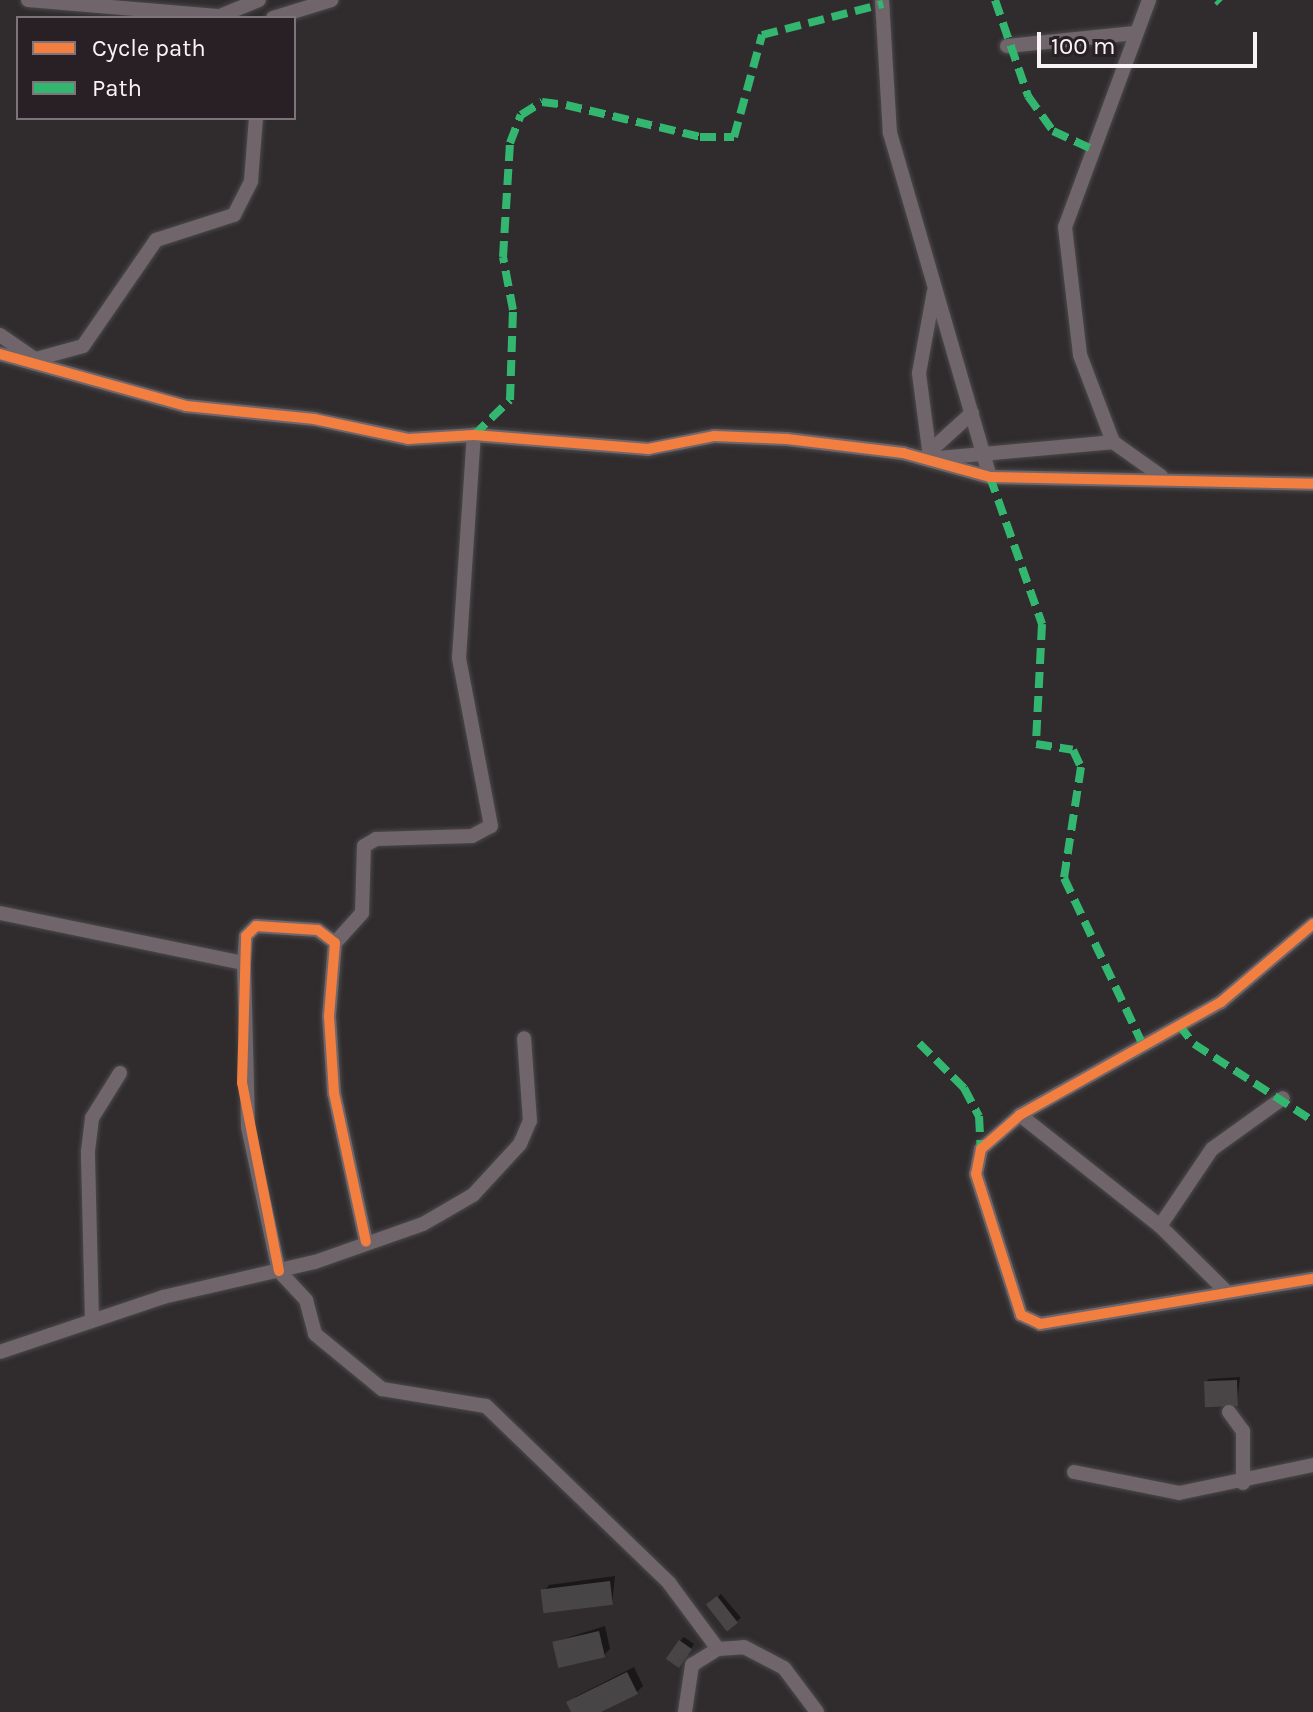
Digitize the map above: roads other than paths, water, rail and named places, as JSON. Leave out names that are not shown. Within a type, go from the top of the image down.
[{"type":"street","points":[[28,0],[220,16],[260,0]]},
{"type":"street","points":[[279,16],[331,0]]},
{"type":"street","points":[[882,0],[890,133],[990,477]]},
{"type":"street","points":[[1149,0],[1065,227],[1080,355],[1113,442],[1161,477]]},
{"type":"street","points":[[1007,46],[1135,33]]},
{"type":"street","points":[[36,359],[83,346],[156,240],[234,215],[251,181],[256,120]]},
{"type":"street","points":[[926,455],[919,373],[934,291]]},
{"type":"street","points":[[0,335],[51,372]]},
{"type":"street","points":[[0,354],[51,372],[186,406],[314,419],[408,439],[474,435],[648,449],[714,436],[787,439],[926,455],[984,458],[1113,442]]},
{"type":"street","points":[[926,455],[972,413]]},
{"type":"street","points":[[366,1242],[334,1093],[329,1016],[335,943],[362,913],[364,846],[376,839],[472,836],[491,826],[459,658],[474,435]]},
{"type":"street","points":[[926,455],[990,477],[1161,477],[1313,484]]},
{"type":"street","points":[[0,913],[244,963]]},
{"type":"street","points":[[1313,924],[1221,1002],[1020,1115],[981,1149],[976,1174],[1021,1315],[1040,1324],[1066,1322],[1225,1290],[1313,1279]]},
{"type":"street","points":[[335,943],[318,930],[256,926],[246,936],[242,1083],[279,1271],[306,1300],[315,1334],[356,1374],[382,1389],[472,1399],[525,1437],[669,1583],[718,1649]]},
{"type":"street","points":[[0,1352],[92,1320],[279,1271],[423,1224],[473,1195],[520,1144],[530,1121],[524,1038]]},
{"type":"street","points":[[92,1320],[89,1140],[92,1118],[120,1073]]},
{"type":"street","points":[[1160,1226],[1212,1149],[1283,1098]]},
{"type":"street","points":[[1020,1115],[1160,1226],[1225,1290]]},
{"type":"street","points":[[1229,1412],[1243,1431],[1243,1483]]},
{"type":"street","points":[[1074,1472],[1179,1493],[1243,1483],[1313,1465]]},
{"type":"street","points":[[685,1712],[692,1665],[718,1649],[744,1647],[771,1658],[817,1712]]}]
